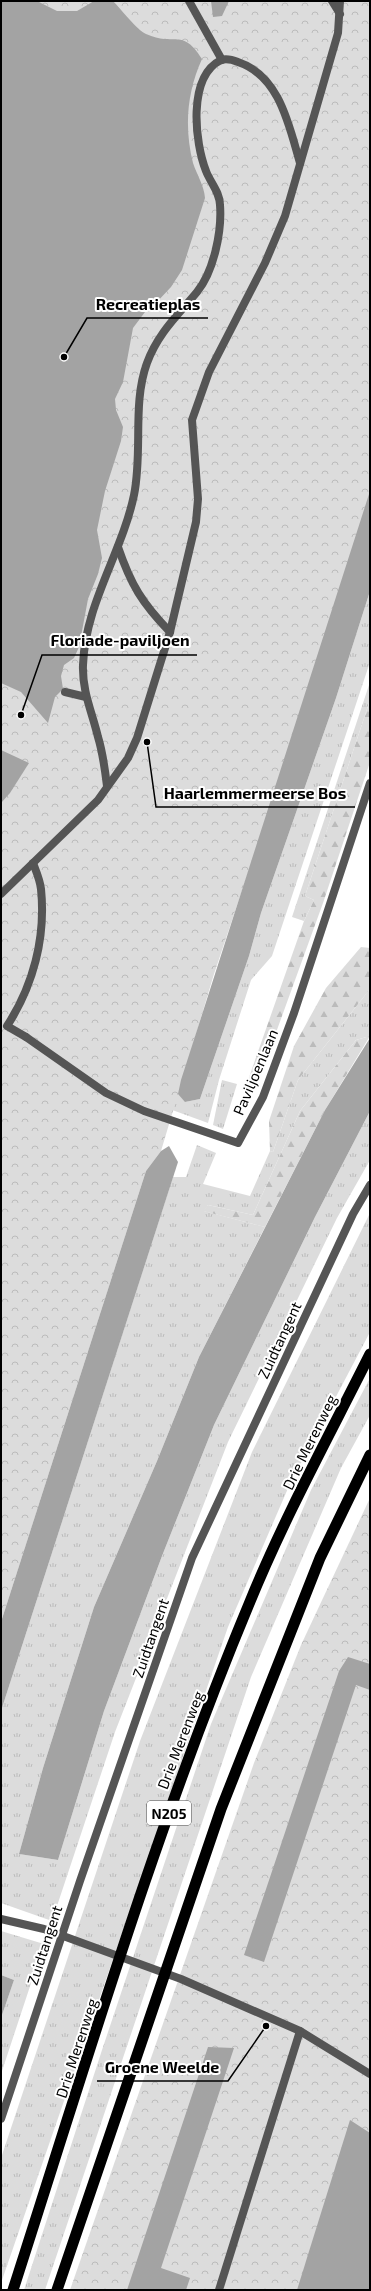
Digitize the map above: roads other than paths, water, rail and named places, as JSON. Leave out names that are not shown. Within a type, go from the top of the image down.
[{"type":"highway","name":"Drie Merenweg","points":[[13,2290],[176,1790],[250,1602],[302,1490],[370,1354]]},
{"type":"highway","points":[[57,2290],[221,1808],[320,1558],[370,1455]]},
{"type":"street","points":[[189,1],[222,60]]},
{"type":"street","points":[[332,1],[340,14]]},
{"type":"street","points":[[1,894],[98,800],[128,758],[137,738],[170,632],[196,522],[198,499],[192,420],[209,372],[275,241],[300,163],[334,47],[340,14],[340,1]]},
{"type":"street","points":[[107,786],[98,736],[83,683],[84,650],[93,610],[104,577],[118,546],[134,495],[138,467],[140,391],[147,364],[155,344],[169,322],[197,292],[206,279],[216,248],[221,203],[201,155],[196,113],[199,94],[206,75],[222,60],[228,59],[247,65],[267,82],[279,99],[300,163]]},
{"type":"street","points":[[118,546],[135,590],[148,610],[170,632]]},
{"type":"street","points":[[65,692],[86,697]]},
{"type":"street","name":"Paviljoenlaan","points":[[33,863],[41,888],[42,918],[39,940],[33,975],[20,1006],[7,1026],[106,1093],[144,1111],[238,1143],[263,1097],[294,1013],[370,783]]},
{"type":"street","name":"Zuidtangent","points":[[1,2120],[80,1881],[192,1558],[353,1214],[370,1185]]},
{"type":"street","points":[[1,1918],[44,1929],[181,1979],[300,2031],[370,2074]]},
{"type":"street","points":[[219,2290],[300,2031]]},
{"type":"place","name":"Recreatieplas","points":[[64,357]]},
{"type":"place","name":"Floriade-paviljoen","points":[[21,715]]},
{"type":"place","name":"Haarlemmermeerse Bos","points":[[147,742]]},
{"type":"place","name":"Groene Weelde","points":[[266,2026]]}]
